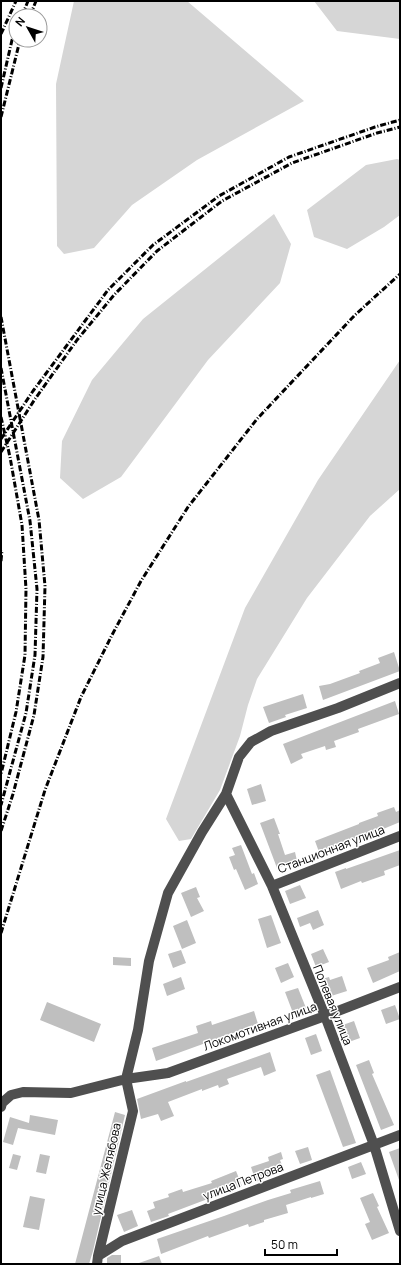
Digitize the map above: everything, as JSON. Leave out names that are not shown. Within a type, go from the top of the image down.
[{"type":"street","points":[[126,1079],[138,1030],[149,961],[168,893],[202,832],[226,794],[239,758],[250,742],[271,731],[338,708],[400,683]]},
{"type":"street","name":"Полевая улица","points":[[226,794],[272,886],[325,1016],[374,1145],[400,1231]]},
{"type":"street","name":"Станционная улица","points":[[272,886],[400,836]]},
{"type":"street","name":"Локомотивная улица","points":[[1,1107],[2,1103],[11,1095],[23,1092],[71,1093],[126,1079],[168,1073],[400,987]]},
{"type":"street","name":"улица Желябова","points":[[98,1260],[133,1111],[126,1079]]},
{"type":"street","name":"улица Петрова","points":[[98,1260],[122,1241],[400,1135]]},
{"type":"shaded area","points":[[74,1],[187,1],[304,101],[197,160],[132,205],[94,248],[64,254],[57,246],[56,84]]},
{"type":"shaded area","points":[[314,1],[400,1],[400,39],[337,31]]},
{"type":"shaded area","points":[[397,159],[400,160],[400,215],[384,227],[347,249],[314,237],[307,210],[366,165]]},
{"type":"shaded area","points":[[274,214],[291,244],[280,283],[208,360],[121,477],[83,499],[60,478],[62,441],[92,380],[143,319]]},
{"type":"shaded area","points":[[400,360],[400,489],[370,516],[307,598],[257,679],[240,736],[220,790],[191,839],[179,841],[166,819],[245,608],[318,480]]},
{"type":"building","points":[[394,652],[400,671],[323,700],[319,686],[330,684],[360,673],[359,671],[380,663],[378,658]]},
{"type":"building","points":[[303,694],[307,708],[285,715],[286,717],[269,723],[263,707]]},
{"type":"building","points":[[395,701],[399,714],[358,729],[359,732],[334,741],[336,747],[326,750],[325,746],[301,754],[303,758],[291,764],[283,744]]},
{"type":"building","points":[[261,784],[266,801],[252,805],[247,789]]},
{"type":"building","points":[[394,807],[396,812],[400,810],[400,822],[364,837],[364,835],[319,852],[315,841],[378,816],[377,813]]},
{"type":"building","points":[[274,818],[285,855],[295,852],[297,861],[277,868],[260,823]]},
{"type":"building","points":[[241,845],[252,874],[254,873],[258,884],[245,890],[229,857],[235,855],[232,848]]},
{"type":"building","points":[[400,850],[400,865],[384,871],[385,875],[362,883],[361,881],[341,889],[335,872]]},
{"type":"building","points":[[300,885],[306,898],[290,904],[285,891]]},
{"type":"building","points":[[196,887],[200,897],[197,898],[204,911],[191,917],[181,893]]},
{"type":"building","points":[[318,910],[324,925],[313,930],[310,923],[300,927],[297,918]]},
{"type":"building","points":[[271,915],[281,943],[267,948],[258,919]]},
{"type":"building","points":[[187,920],[196,943],[182,949],[173,926]]},
{"type":"building","points":[[323,949],[329,962],[316,967],[311,954]]},
{"type":"building","points":[[181,950],[186,963],[173,968],[168,954]]},
{"type":"building","points":[[400,952],[400,971],[373,983],[367,968],[389,960],[388,957]]},
{"type":"building","points":[[113,957],[131,958],[131,966],[113,965]]},
{"type":"building","points":[[288,963],[294,977],[281,983],[275,968]]},
{"type":"building","points":[[342,976],[347,991],[328,997],[322,979],[329,977],[330,980]]},
{"type":"building","points":[[181,977],[185,989],[167,996],[163,984]]},
{"type":"building","points":[[298,988],[306,1008],[293,1013],[285,992]]},
{"type":"building","points":[[47,1002],[101,1024],[94,1042],[40,1020]]},
{"type":"building","points":[[395,1005],[400,1019],[386,1024],[381,1010]]},
{"type":"building","points":[[254,1011],[258,1024],[156,1061],[152,1048],[198,1033],[196,1026],[211,1021],[212,1025]]},
{"type":"building","points":[[354,1021],[360,1038],[346,1043],[340,1026]]},
{"type":"building","points":[[316,1034],[322,1051],[311,1055],[305,1038]]},
{"type":"building","points":[[270,1052],[276,1071],[264,1076],[261,1067],[227,1079],[229,1084],[219,1088],[218,1085],[202,1091],[202,1089],[168,1102],[174,1116],[161,1121],[158,1114],[141,1119],[137,1099]]},
{"type":"building","points":[[369,1060],[374,1073],[372,1074],[394,1125],[381,1130],[356,1065]]},
{"type":"building","points":[[330,1070],[356,1143],[343,1147],[316,1075]]},
{"type":"building","points":[[115,1112],[125,1115],[93,1251],[89,1264],[75,1264]]},
{"type":"building","points":[[30,1115],[58,1120],[55,1135],[18,1128],[13,1145],[3,1142],[10,1117],[29,1123]]},
{"type":"building","points":[[308,1147],[312,1160],[300,1164],[295,1151]]},
{"type":"building","points":[[400,1148],[400,1179],[399,1180],[389,1152]]},
{"type":"building","points":[[281,1152],[283,1159],[280,1160],[284,1170],[256,1182],[251,1167],[269,1161],[268,1157]]},
{"type":"building","points":[[13,1154],[21,1156],[17,1170],[9,1168]]},
{"type":"building","points":[[40,1154],[50,1156],[46,1174],[36,1172]]},
{"type":"building","points":[[361,1162],[366,1174],[352,1179],[348,1167]]},
{"type":"building","points":[[236,1171],[242,1186],[151,1222],[147,1211],[155,1208],[153,1202],[169,1197],[168,1194],[182,1189],[183,1192],[212,1183],[211,1181]]},
{"type":"building","points":[[320,1181],[324,1194],[286,1205],[288,1213],[264,1220],[264,1222],[249,1227],[248,1224],[209,1238],[208,1236],[161,1254],[157,1239],[291,1193],[290,1190]]},
{"type":"building","points":[[373,1193],[379,1206],[377,1207],[389,1233],[372,1240],[365,1224],[370,1222],[360,1198]]},
{"type":"building","points":[[30,1196],[45,1199],[39,1230],[23,1227]]},
{"type":"building","points":[[132,1210],[138,1226],[124,1232],[117,1215]]},
{"type":"building","points":[[112,1255],[121,1255],[121,1264],[107,1264],[107,1258]]},
{"type":"building","points":[[159,1256],[162,1264],[139,1264],[139,1263]]},
{"type":"railway","points":[[1,34],[16,1]]},
{"type":"railway","points":[[25,8],[28,1]]},
{"type":"railway","points":[[33,8],[36,1]]},
{"type":"railway","points":[[1,88],[10,48]]},
{"type":"railway","points":[[1,117],[18,48]]},
{"type":"railway","points":[[1,439],[33,391],[108,290],[153,245],[219,196],[289,157],[375,127],[400,120]]},
{"type":"railway","points":[[1,452],[35,399],[77,340],[114,295],[157,251],[222,201],[292,163],[377,133],[400,127]]},
{"type":"railway","points":[[1,933],[45,790],[81,697],[141,581],[188,507],[257,419],[355,315],[400,274]]},
{"type":"railway","points":[[1,317],[39,520],[45,586],[43,657],[34,715],[13,794],[1,831]]},
{"type":"railway","points":[[1,368],[30,521],[37,589],[35,655],[26,713],[1,805]]},
{"type":"railway","points":[[1,417],[22,525],[26,589],[25,655],[16,712],[1,774]]},
{"type":"railway","points":[[1,561],[2,550]]}]
